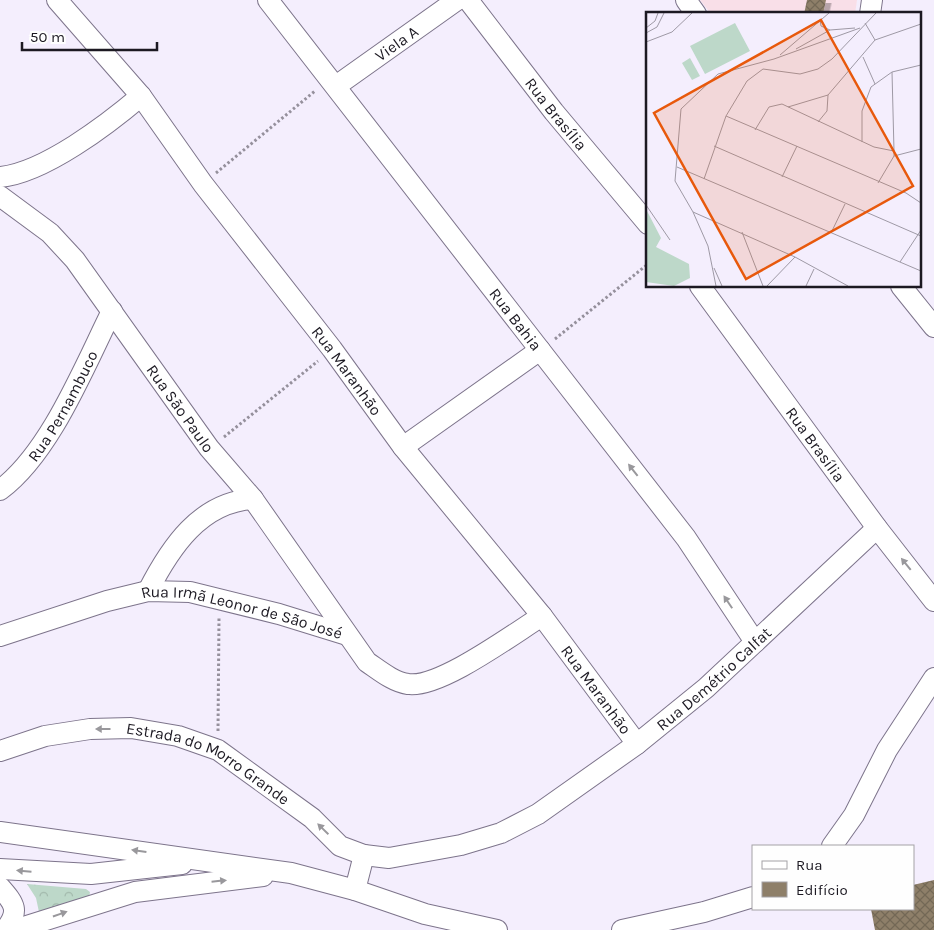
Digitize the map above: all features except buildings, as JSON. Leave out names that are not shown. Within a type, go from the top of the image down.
[{"type":"street","name":"Rua Maranhão","points":[[57,0],[141,96],[203,184],[332,349],[403,447],[542,616],[637,744]]},
{"type":"street","name":"Rua Bahia","points":[[268,0],[686,538],[755,642]]},
{"type":"street","name":"Viela A","points":[[332,83],[457,0]]},
{"type":"street","name":"Rua Brasília","points":[[468,0],[554,112],[646,222]]},
{"type":"street","points":[[686,0],[695,12]]},
{"type":"street","points":[[6,176],[32,169],[83,139],[115,118],[141,96]]},
{"type":"street","name":"Rua São Paulo","points":[[6,176],[0,196],[50,232],[76,260],[209,448],[253,499],[347,635]]},
{"type":"street","name":"Rua Brasília","points":[[705,288],[877,528],[934,601]]},
{"type":"street","points":[[903,288],[934,327]]},
{"type":"street","name":"Rua Pernambuco","points":[[0,490],[14,480],[43,443],[112,311]]},
{"type":"street","points":[[403,447],[540,350]]},
{"type":"street","points":[[148,591],[166,559],[189,528],[235,500],[253,499]]},
{"type":"street","name":"Rua Demétrio Calfat","points":[[364,855],[389,858],[425,852],[501,833],[538,814],[637,744],[706,688],[877,528]]},
{"type":"street","name":"Rua Irmã Leonor de São José","points":[[0,636],[107,601],[148,591],[190,592],[347,635],[367,662],[388,676],[408,684],[428,683],[466,663],[542,616]]},
{"type":"street","points":[[833,845],[854,815],[887,750],[934,678]]},
{"type":"street","name":"Estrada do Morro Grande","points":[[0,751],[45,736],[98,728],[131,728],[178,736],[218,750],[312,818],[340,846],[364,855]]},
{"type":"street","points":[[0,832],[291,873],[355,890],[425,914],[497,930]]},
{"type":"street","points":[[355,890],[364,855]]},
{"type":"street","points":[[0,869],[90,874],[212,861]]},
{"type":"street","points":[[14,930],[135,892],[291,873]]},
{"type":"street","points":[[0,887],[7,895],[15,912],[14,919],[5,930]]},
{"type":"street","points":[[622,930],[704,912],[752,897]]},
{"type":"path","points":[[203,184],[332,83]]},
{"type":"path","points":[[540,350],[646,266]]},
{"type":"path","points":[[209,448],[332,349]]},
{"type":"path","points":[[218,750],[219,599]]},
{"type":"shaded area","points":[[700,0],[857,0],[855,12],[709,12]]},
{"type":"green space","points":[[27,884],[86,889],[90,892],[89,897],[39,912],[36,898]]}]
